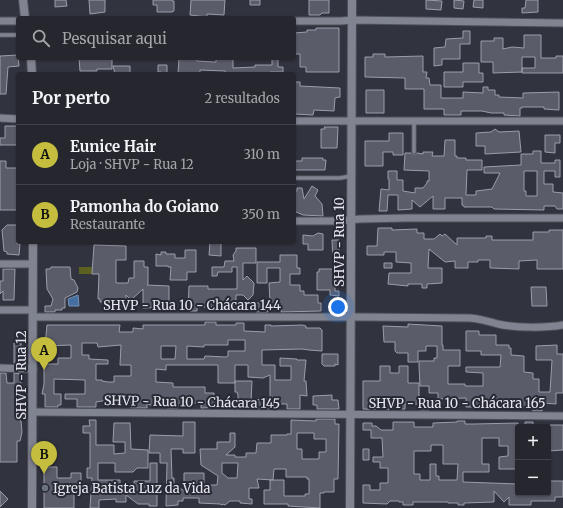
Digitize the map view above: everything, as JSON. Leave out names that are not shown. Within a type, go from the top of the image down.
[{"type":"street","points":[[23,0],[25,16]]},
{"type":"street","name":"SHVP - Rua 10","points":[[350,508],[352,0]]},
{"type":"street","points":[[296,21],[352,20],[563,23]]},
{"type":"street","points":[[0,21],[16,21]]},
{"type":"street","points":[[31,60],[32,72]]},
{"type":"street","points":[[0,118],[16,119]]},
{"type":"street","points":[[296,121],[563,121]]},
{"type":"street","points":[[296,221],[406,218],[563,218]]},
{"type":"street","name":"SHVP - Rua 12","points":[[32,508],[33,244]]},
{"type":"street","points":[[0,264],[32,264]]},
{"type":"street","name":"SHVP - Rua 10 - Chácara 144","points":[[0,310],[33,313],[477,318],[498,324],[517,326],[545,327],[563,325]]},
{"type":"street","points":[[0,368],[33,369]]},
{"type":"street","name":"SHVP - Rua 10 - Chácara 145","points":[[32,412],[350,415]]},
{"type":"street","name":"SHVP - Rua 10 - Chácara 165","points":[[350,415],[563,416]]},
{"type":"lane","points":[[0,35],[16,35]]},
{"type":"lane","points":[[414,121],[414,152]]},
{"type":"lane","points":[[296,178],[340,178],[351,176]]},
{"type":"green space","points":[[79,267],[92,267],[92,274],[79,274]]},
{"type":"water","points":[[78,295],[79,306],[69,306],[68,299]]},
{"type":"building","points":[[55,0],[66,0],[67,6],[55,7]]},
{"type":"building","points":[[89,0],[105,0],[105,12],[90,14]]},
{"type":"building","points":[[153,0],[174,1],[174,11],[157,12],[157,5],[153,5]]},
{"type":"building","points":[[191,0],[225,0],[224,15],[190,15]]},
{"type":"building","points":[[250,0],[260,0],[260,5],[250,5]]},
{"type":"building","points":[[309,0],[329,0],[329,13],[309,15]]},
{"type":"building","points":[[426,0],[442,1],[441,10],[426,9]]},
{"type":"building","points":[[454,0],[464,1],[463,9],[454,8]]},
{"type":"building","points":[[474,0],[483,0],[483,8],[473,7]]},
{"type":"building","points":[[526,0],[538,0],[538,12],[522,13],[522,8],[525,8]]},
{"type":"building","points":[[316,28],[339,28],[339,72],[306,72],[306,67],[300,67],[300,54],[296,54],[296,33],[307,32],[307,30],[316,30]]},
{"type":"building","points":[[463,31],[470,31],[470,44],[460,44],[460,59],[442,59],[442,65],[434,66],[434,48],[445,47],[446,39],[463,38]]},
{"type":"building","points":[[524,35],[541,35],[541,58],[556,58],[556,56],[563,56],[563,73],[493,73],[493,62],[481,62],[481,41],[494,41],[494,38],[503,38],[503,49],[512,47],[524,48]],"holes":[[[522,57],[535,57],[535,68],[522,68]]]},
{"type":"building","points":[[373,54],[385,54],[385,57],[423,56],[423,72],[427,72],[426,78],[429,78],[430,85],[441,85],[441,98],[463,98],[463,92],[483,93],[483,87],[488,87],[488,90],[495,90],[495,95],[499,95],[499,97],[523,98],[523,93],[559,92],[559,110],[544,109],[544,107],[522,107],[520,108],[520,116],[482,111],[461,111],[461,115],[444,115],[444,109],[424,109],[424,89],[405,89],[405,78],[365,77],[365,57],[373,57]]},
{"type":"building","points":[[16,55],[16,60],[18,60],[19,66],[8,67],[6,94],[0,94],[0,56]]},
{"type":"building","points":[[79,60],[112,60],[112,69],[80,71]]},
{"type":"building","points":[[179,60],[216,62],[216,60],[233,60],[233,68],[255,67],[255,65],[272,65],[272,60],[278,60],[278,67],[283,67],[283,72],[225,72],[200,70],[200,72],[178,72]]},
{"type":"building","points":[[463,63],[479,63],[479,73],[483,73],[483,82],[463,82],[463,87],[444,87],[444,72],[463,72]]},
{"type":"building","points":[[158,65],[167,65],[167,72],[158,72]]},
{"type":"building","points":[[113,66],[130,66],[130,72],[114,72]]},
{"type":"building","points":[[296,82],[300,82],[300,86],[340,88],[340,97],[335,98],[334,111],[314,110],[313,115],[296,114]]},
{"type":"building","points":[[366,90],[384,90],[384,113],[366,113]]},
{"type":"building","points":[[5,126],[16,126],[16,145],[0,145],[0,138],[5,138]]},
{"type":"building","points":[[324,127],[338,127],[337,148],[321,148],[321,129],[325,129]]},
{"type":"building","points":[[495,129],[499,132],[519,131],[521,152],[485,154],[485,146],[476,146],[476,133],[491,132]]},
{"type":"building","points":[[389,133],[403,133],[403,155],[393,155],[393,152],[383,152],[383,166],[365,166],[365,141],[389,141]]},
{"type":"building","points":[[545,135],[560,135],[560,143],[555,143],[555,153],[545,152]]},
{"type":"building","points":[[445,140],[455,140],[455,156],[457,156],[457,158],[466,158],[466,160],[482,160],[482,170],[467,170],[466,195],[476,195],[476,191],[492,189],[500,173],[484,173],[484,167],[521,165],[521,154],[533,154],[533,151],[541,151],[541,163],[555,163],[555,160],[560,160],[560,177],[555,177],[555,171],[544,171],[544,184],[553,184],[553,192],[563,193],[563,209],[557,209],[555,206],[544,206],[544,210],[464,207],[462,205],[462,198],[445,198],[445,209],[433,209],[433,196],[420,207],[412,200],[412,209],[398,210],[398,195],[388,195],[387,211],[379,211],[381,189],[389,190],[388,171],[397,171],[397,180],[403,180],[403,191],[415,193],[415,188],[423,188],[427,181],[429,181],[429,171],[404,170],[405,153],[411,153],[414,155],[417,153],[423,154],[423,152],[433,152],[432,156],[444,156]],"holes":[[[524,171],[537,171],[537,196],[526,196],[526,191],[524,191]]]},
{"type":"building","points":[[302,158],[323,158],[323,160],[326,160],[325,170],[296,170],[296,161],[302,161]]},
{"type":"building","points":[[0,161],[6,161],[6,168],[16,168],[16,210],[0,210]]},
{"type":"building","points":[[312,186],[318,190],[315,196],[322,204],[323,216],[303,215],[296,212],[297,188],[302,188],[304,199]]},
{"type":"building","points":[[7,225],[16,225],[16,244],[20,244],[19,255],[7,254],[7,252],[4,251],[2,230]]},
{"type":"building","points":[[378,228],[392,228],[392,230],[417,229],[417,233],[424,233],[424,239],[434,239],[440,234],[442,236],[445,234],[457,245],[457,238],[486,238],[486,236],[492,236],[492,240],[533,240],[533,232],[563,230],[563,269],[537,269],[537,260],[519,261],[519,269],[490,268],[490,260],[468,262],[468,268],[455,268],[455,261],[445,262],[429,249],[428,268],[442,268],[442,283],[427,284],[427,288],[422,288],[422,284],[408,284],[408,286],[388,284],[389,273],[411,273],[411,263],[396,262],[396,252],[384,252],[384,255],[367,255],[367,246],[377,246]]},
{"type":"building","points":[[318,233],[323,234],[323,250],[308,250],[308,244],[303,244],[303,235],[313,236]]},
{"type":"building","points":[[332,240],[339,240],[339,263],[333,263]]},
{"type":"building","points":[[210,244],[221,244],[221,256],[209,255]]},
{"type":"building","points":[[94,245],[126,246],[126,260],[116,260],[116,283],[128,283],[129,278],[134,278],[134,261],[144,261],[144,267],[148,267],[147,285],[169,286],[169,307],[143,308],[143,289],[131,300],[126,295],[126,306],[112,306],[112,304],[104,304],[104,302],[100,302],[100,299],[98,299],[99,274],[92,274]]},
{"type":"building","points":[[236,248],[256,248],[256,263],[243,263],[243,280],[247,276],[254,283],[253,295],[248,300],[243,295],[236,295],[236,307],[223,307],[223,310],[212,310],[212,307],[197,307],[197,311],[188,311],[189,286],[208,286],[208,289],[237,289],[237,267],[232,267],[232,272],[218,272],[217,276],[212,276],[212,267],[224,267],[225,261],[234,261],[233,255]]},
{"type":"building","points":[[185,250],[196,250],[196,272],[187,272],[187,280],[170,280],[171,267],[156,266],[156,254],[161,255],[161,252],[166,252],[166,254],[175,254],[175,258],[185,258]]},
{"type":"building","points":[[280,255],[297,255],[297,268],[300,268],[300,274],[290,274],[290,285],[300,285],[300,291],[304,291],[304,295],[318,295],[318,303],[321,303],[321,311],[281,312],[281,307],[268,307],[268,312],[256,312],[256,303],[270,302],[269,283],[280,282],[280,268],[267,268],[267,283],[257,283],[257,262],[280,262]]},
{"type":"building","points":[[384,263],[392,263],[392,268],[384,268]]},
{"type":"building","points":[[51,267],[70,267],[71,279],[74,280],[78,288],[77,292],[65,298],[65,308],[62,308],[62,310],[55,310],[55,312],[45,312],[45,306],[51,306],[53,299],[47,289],[46,269],[50,269]]},
{"type":"building","points":[[3,269],[15,269],[14,300],[3,300],[3,291],[0,294],[0,281],[3,281]]},
{"type":"building","points":[[319,269],[335,269],[335,291],[339,291],[339,296],[330,295],[330,290],[317,290],[317,272],[319,272]]},
{"type":"building","points":[[531,287],[546,287],[547,306],[532,306]]},
{"type":"building","points":[[205,322],[216,322],[216,325],[236,325],[236,323],[244,323],[244,331],[265,332],[265,325],[302,325],[306,326],[306,328],[320,328],[322,330],[322,351],[302,349],[262,350],[262,365],[275,365],[275,380],[291,380],[291,366],[280,366],[280,358],[306,360],[304,381],[306,381],[307,396],[300,395],[300,409],[287,409],[287,404],[270,404],[270,375],[263,378],[248,377],[248,365],[235,365],[235,383],[218,383],[218,365],[166,365],[166,370],[156,369],[156,382],[173,383],[173,387],[205,387],[205,393],[214,393],[214,399],[220,399],[220,407],[201,408],[201,403],[183,403],[183,405],[177,406],[177,408],[167,408],[167,405],[154,406],[147,404],[147,408],[131,408],[131,402],[102,401],[96,402],[96,407],[77,407],[77,399],[65,399],[65,394],[85,394],[85,380],[54,379],[54,394],[61,394],[61,405],[58,405],[58,407],[45,407],[45,394],[42,394],[44,384],[44,364],[58,364],[58,358],[71,358],[71,345],[45,346],[47,325],[120,325],[119,332],[133,332],[133,328],[143,329],[143,325],[205,325]],"holes":[[[228,340],[245,340],[245,351],[228,351],[228,356],[226,357],[205,356],[204,359],[187,359],[187,346],[204,347],[204,345],[228,345]],[[82,343],[97,343],[98,347],[121,345],[120,365],[131,365],[131,376],[114,376],[114,382],[96,380],[96,364],[108,364],[108,360],[89,359],[89,355],[82,355]],[[161,346],[176,346],[175,359],[161,359]]]},
{"type":"building","points":[[408,324],[442,326],[443,350],[460,350],[460,366],[448,366],[448,384],[483,386],[483,373],[466,372],[466,367],[500,367],[501,355],[481,355],[481,351],[466,351],[466,331],[479,331],[479,335],[496,335],[496,345],[509,345],[509,348],[511,348],[511,355],[524,356],[524,372],[533,373],[533,379],[539,379],[539,392],[550,392],[552,360],[536,360],[536,346],[557,345],[557,354],[563,354],[563,393],[556,393],[556,404],[542,403],[542,411],[533,411],[533,407],[500,408],[500,405],[491,405],[491,403],[481,403],[481,407],[466,407],[466,398],[438,399],[438,393],[429,393],[429,386],[420,386],[419,366],[419,361],[434,361],[434,358],[437,358],[437,346],[426,346],[426,351],[418,351],[418,362],[408,362],[408,353],[397,353],[395,351],[395,342],[384,342],[383,326],[408,327]]},
{"type":"building","points":[[14,343],[21,343],[21,364],[14,363]]},
{"type":"building","points":[[322,354],[338,354],[338,365],[335,364],[335,366],[324,366],[322,364]]},
{"type":"building","points":[[380,366],[390,366],[390,373],[399,373],[399,366],[408,366],[408,383],[419,383],[419,404],[405,404],[405,409],[399,409],[399,406],[389,406],[389,410],[363,409],[363,381],[380,381]]},
{"type":"building","points":[[0,373],[6,373],[7,383],[14,383],[14,373],[21,374],[20,421],[22,432],[20,441],[17,441],[17,462],[0,462]]},
{"type":"building","points":[[235,381],[252,381],[251,402],[260,399],[270,399],[270,409],[252,409],[252,406],[238,406],[238,395],[237,392],[235,392]]},
{"type":"building","points":[[332,395],[332,400],[338,400],[339,409],[317,409],[317,405],[313,405],[313,396]]},
{"type":"building","points":[[419,404],[429,404],[429,410],[419,410]]},
{"type":"building","points":[[316,419],[335,419],[335,424],[339,424],[338,479],[334,479],[334,492],[320,493],[320,508],[288,506],[288,504],[264,504],[264,490],[270,490],[270,480],[273,480],[257,479],[259,488],[249,488],[249,499],[252,499],[252,504],[240,503],[240,501],[230,501],[225,505],[199,503],[199,498],[183,498],[183,501],[178,501],[178,505],[166,506],[167,463],[160,463],[160,453],[149,453],[150,435],[183,436],[183,422],[195,422],[195,453],[183,453],[183,449],[171,449],[172,478],[174,478],[174,484],[184,491],[184,473],[204,473],[204,485],[217,485],[218,476],[201,465],[200,449],[217,449],[217,442],[230,442],[230,433],[235,433],[235,447],[226,455],[246,457],[246,453],[256,453],[257,443],[271,443],[271,435],[291,434],[291,420],[316,421]],"holes":[[[297,433],[314,433],[314,439],[326,439],[326,452],[319,452],[319,459],[302,459],[302,449],[297,449]],[[222,463],[238,463],[237,478],[228,478],[222,473]],[[274,469],[286,469],[286,477],[307,477],[307,479],[309,479],[309,494],[305,494],[305,496],[284,496],[284,480],[273,480]]]},
{"type":"building","points":[[89,420],[96,420],[96,445],[114,445],[114,454],[125,453],[125,442],[113,442],[114,423],[130,423],[131,449],[148,450],[148,468],[137,468],[133,472],[115,472],[115,463],[98,463],[98,480],[120,480],[120,489],[134,489],[134,481],[150,481],[150,463],[157,463],[157,506],[138,504],[126,495],[126,502],[116,502],[116,499],[99,500],[99,508],[90,508],[92,478],[87,478],[87,468],[90,468],[90,433],[83,433],[83,426],[90,426]]},
{"type":"building","points":[[465,421],[465,424],[518,423],[515,424],[515,469],[499,469],[499,457],[508,456],[508,446],[499,446],[499,438],[482,438],[482,464],[489,464],[489,472],[463,472],[463,482],[515,484],[515,496],[551,496],[551,481],[563,481],[563,497],[555,497],[555,501],[531,501],[531,505],[509,505],[509,497],[504,502],[494,491],[494,502],[464,503],[464,505],[448,502],[413,502],[413,505],[403,505],[403,502],[399,501],[390,501],[387,504],[363,503],[363,485],[370,485],[370,490],[380,490],[380,483],[388,483],[388,468],[380,468],[380,462],[373,462],[373,457],[383,457],[382,438],[371,438],[371,430],[363,430],[363,423],[372,423],[372,426],[376,426],[381,430],[393,430],[393,422],[414,422],[414,427],[433,427],[433,423]],"holes":[[[431,445],[443,445],[443,464],[458,464],[457,480],[439,480],[439,476],[436,476],[436,464],[430,464],[430,480],[420,480],[420,474],[414,474],[414,451],[431,451]]]},
{"type":"building","points":[[525,422],[533,422],[533,424],[525,424]]},
{"type":"building","points":[[551,425],[563,425],[563,450],[551,451]]},
{"type":"building","points":[[363,449],[369,449],[369,460],[363,460]]},
{"type":"building","points":[[44,467],[57,467],[57,478],[71,478],[71,473],[81,473],[81,493],[74,493],[74,508],[44,508]]},
{"type":"building","points":[[0,491],[8,499],[0,507]]},
{"type":"place","name":"Eunice Hair","points":[[44,370]]},
{"type":"place","name":"Pamonha do Goiano","points":[[44,474]]},
{"type":"place","name":"Igreja Batista Luz da Vida","points":[[45,488]]}]
